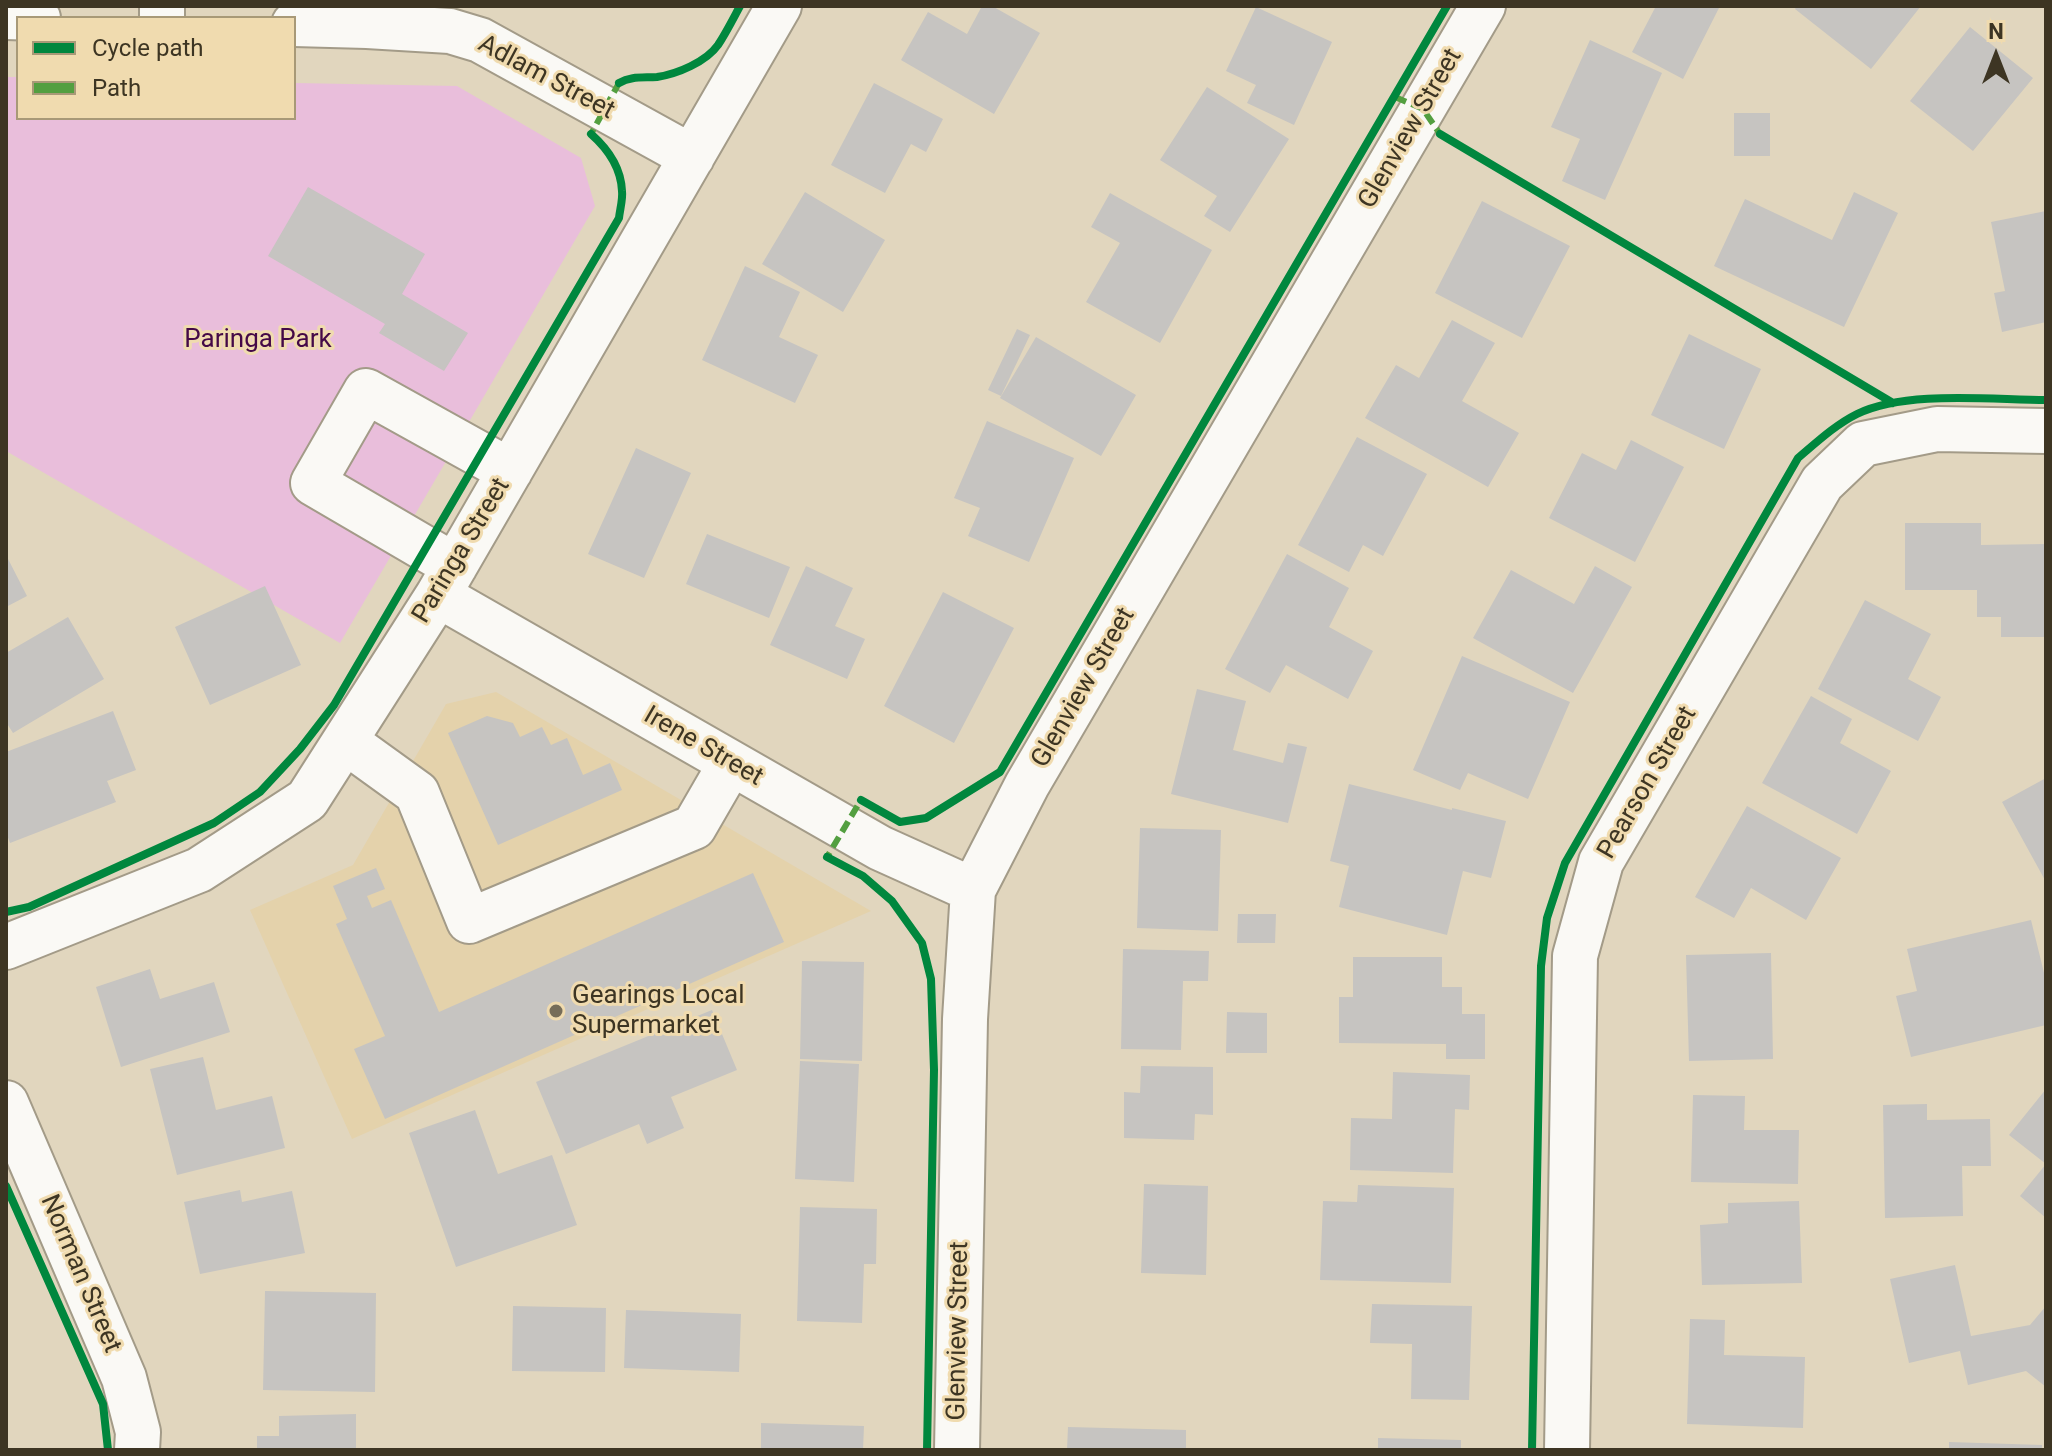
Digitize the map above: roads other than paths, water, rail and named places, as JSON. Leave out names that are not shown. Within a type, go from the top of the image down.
[{"type":"street","name":"Paringa Street","points":[[6,947],[199,870],[307,800],[446,581],[779,6]]},
{"type":"street","name":"Glenview Street","points":[[957,1450],[965,1019],[973,890],[1027,785],[1483,6]]},
{"type":"street","name":"Adlam Street","points":[[296,24],[450,31],[480,40],[692,157]]},
{"type":"street","name":"Irene Street","points":[[510,471],[366,391],[313,483],[446,581],[731,763],[880,848],[973,890]]},
{"type":"street","name":"Pearson Street","points":[[1567,1450],[1575,956],[1601,862],[1822,483],[1863,444],[1937,429],[2046,431]]},
{"type":"street","points":[[345,741],[417,793],[469,921],[694,827],[731,763]]},
{"type":"street","name":"Norman Street","points":[[6,1103],[124,1378],[138,1432],[137,1450]]},
{"type":"place","name":"Gearings Local Supermarket","points":[[556,1011]]},
{"type":"park label","name":"Paringa Park","points":[[258,340]]}]
